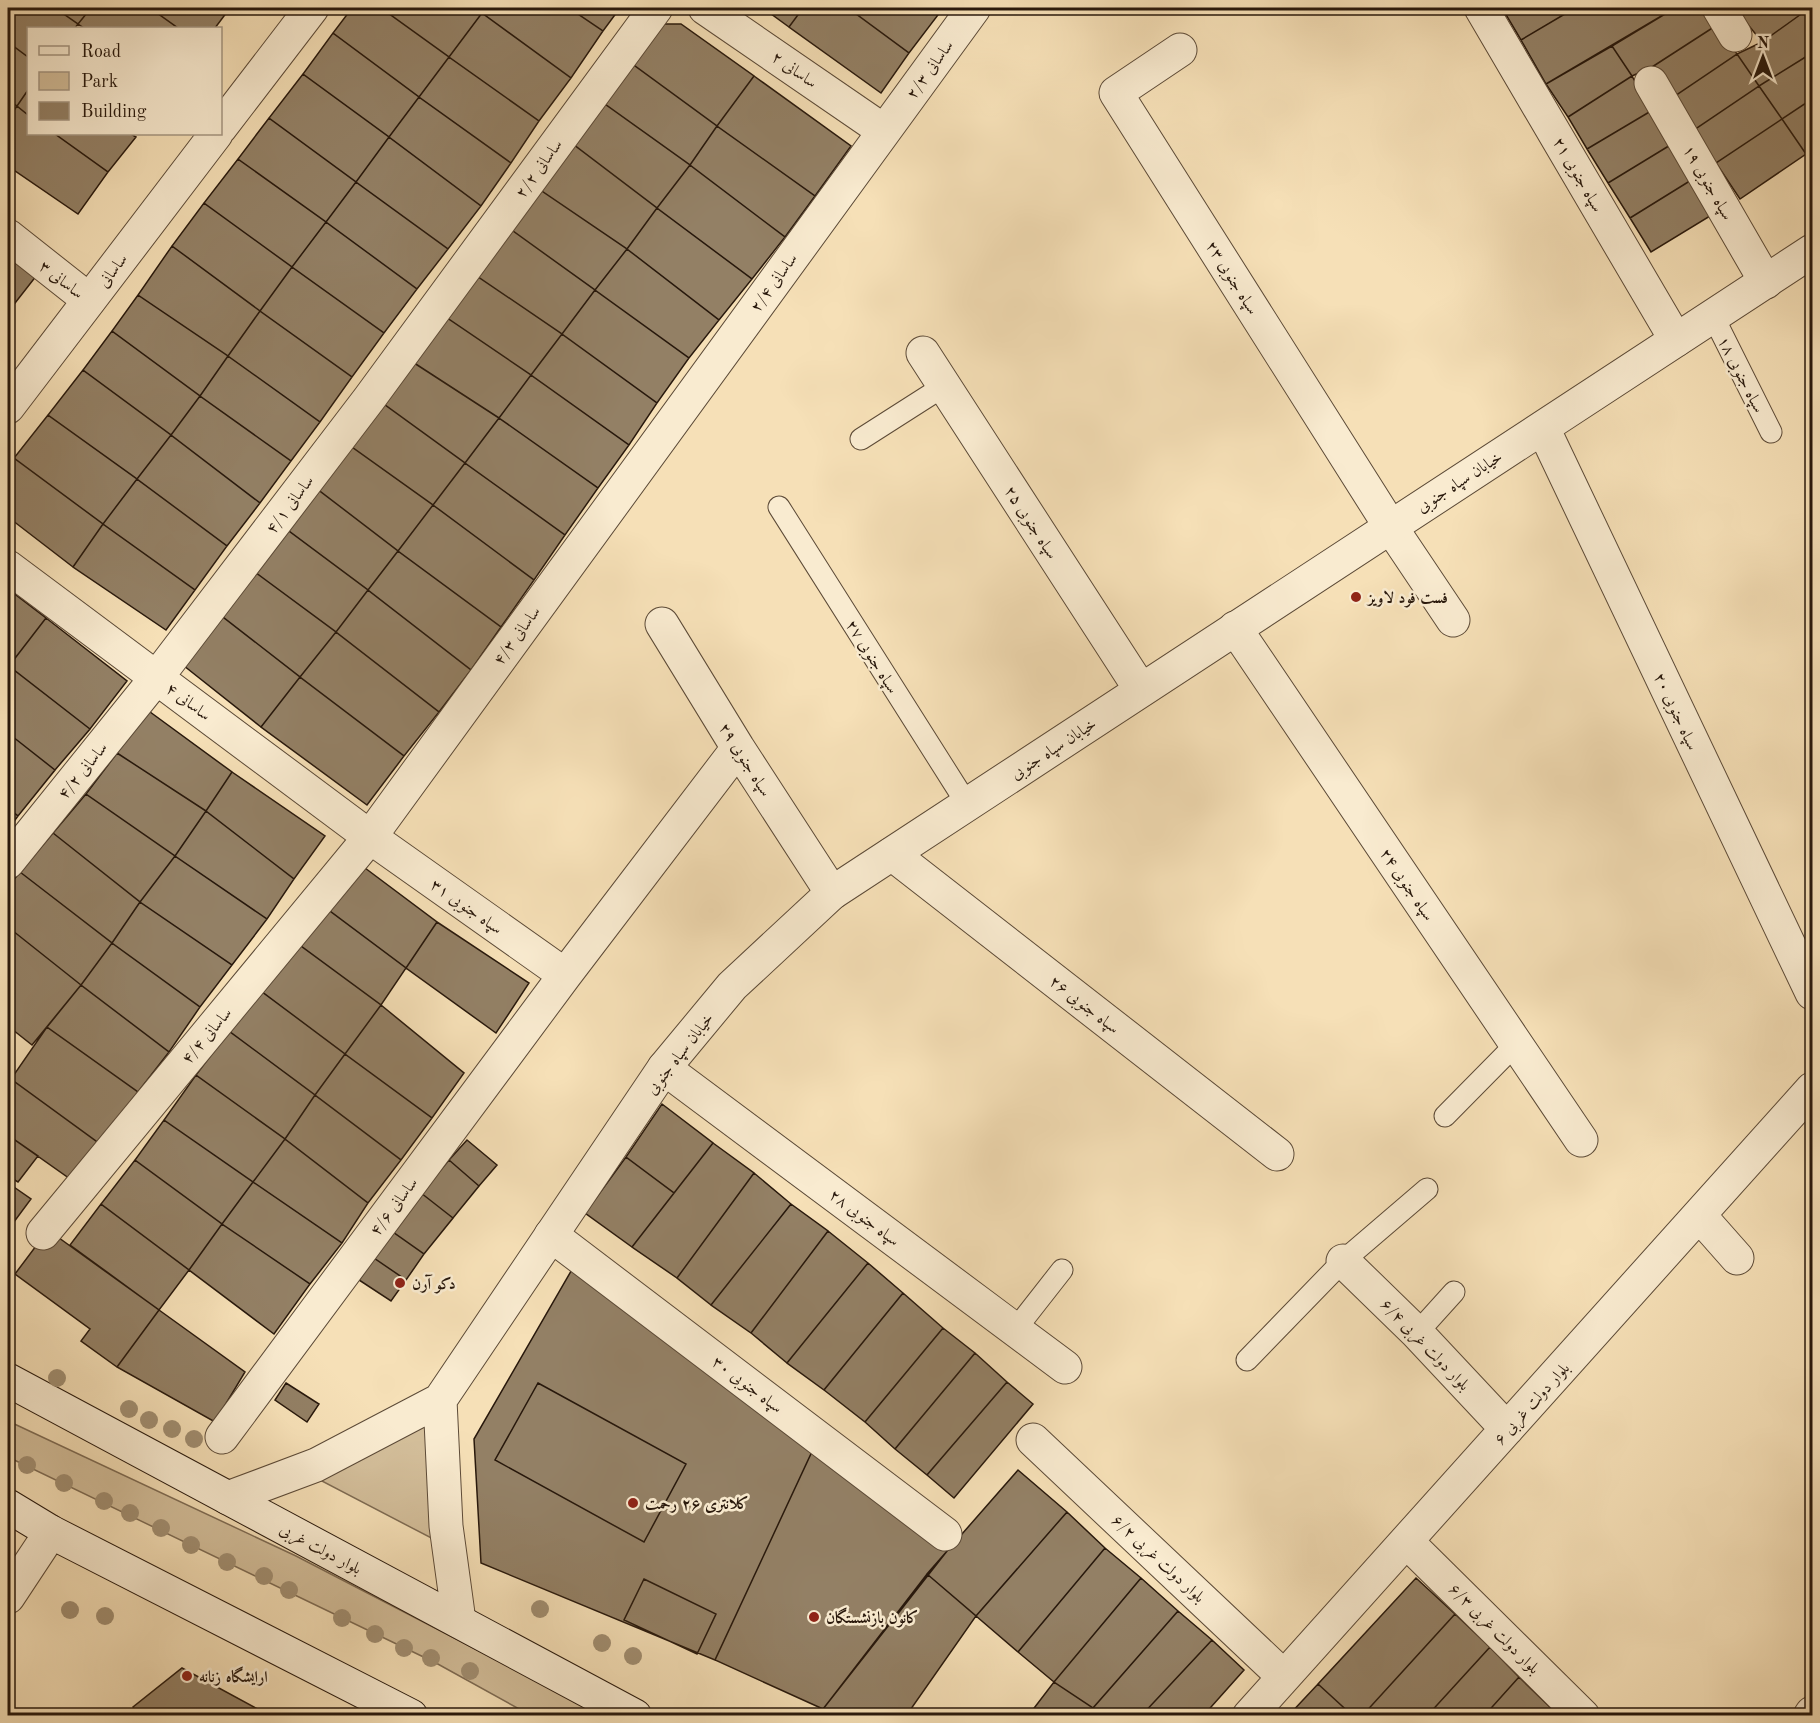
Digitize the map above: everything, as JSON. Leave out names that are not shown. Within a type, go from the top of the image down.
[{"type":"street","points":[[222,125],[312,8]]},
{"type":"street","name":"۲/۲ ساسانی","points":[[420,329],[656,8]]},
{"type":"street","name":"۲ ساسانی","points":[[705,8],[884,131]]},
{"type":"street","name":"۲/۳ ساسانی","points":[[884,131],[975,8]]},
{"type":"street","name":"۲۱ سپاه جنوبی","points":[[1481,8],[1676,340]]},
{"type":"street","points":[[1719,8],[1735,36]]},
{"type":"street","name":"۲۳ سپاه جنوبی","points":[[1180,50],[1116,93],[1390,526]]},
{"type":"street","name":"۱۹ سپاه جنوبی","points":[[1652,83],[1766,282]]},
{"type":"street","name":"۲/۴ ساسانی","points":[[662,434],[884,131]]},
{"type":"street","name":"ساسانی","points":[[8,407],[215,135]]},
{"type":"street","name":"۳ ساسانی","points":[[8,236],[89,300]]},
{"type":"street","name":"خیابان سپاه جنوبی","points":[[441,1400],[664,1068],[732,986],[832,893],[1812,251]]},
{"type":"street","name":"۴/۱ ساسانی","points":[[157,677],[420,329]]},
{"type":"street","name":"۲۵ سپاه جنوبی","points":[[923,353],[1141,690]]},
{"type":"street","name":"۲۰ سپاه جنوبی","points":[[1543,428],[1812,993]]},
{"type":"street","name":"۴/۳ ساسانی","points":[[370,837],[662,434]]},
{"type":"street","points":[[1390,526],[1453,620]]},
{"type":"street","name":"۴ ساسانی","points":[[8,567],[370,837]]},
{"type":"street","name":"۲۹ سپاه جنوبی","points":[[662,624],[738,748],[832,893]]},
{"type":"street","name":"۲۴ سپاه جنوبی","points":[[1235,628],[1581,1140]]},
{"type":"street","name":"۴/۲ ساسانی","points":[[8,862],[157,677]]},
{"type":"street","name":"۴/۶ ساسانی","points":[[222,1437],[564,975],[738,748]]},
{"type":"street","name":"۳۱ سپاه جنوبی","points":[[370,837],[564,975]]},
{"type":"street","name":"۴/۴ ساسانی","points":[[43,1233],[370,837]]},
{"type":"street","name":"۲۶ سپاه جنوبی","points":[[892,854],[1277,1154]]},
{"type":"street","name":"۲۸ سپاه جنوبی","points":[[664,1068],[1065,1367]]},
{"type":"street","name":"بلوار دولت غربی ۶","points":[[1249,1716],[1812,1089]]},
{"type":"street","points":[[1699,1215],[1737,1258]]},
{"type":"street","name":"۳۰ سپاه جنوبی","points":[[551,1235],[945,1534]]},
{"type":"street","name":"بلوار دولت غربی ۶/۴","points":[[1343,1261],[1417,1333],[1507,1429]]},
{"type":"street","name":"بلوار دولت غربی","points":[[10,1379],[635,1716]]},
{"type":"street","points":[[228,1498],[316,1465],[441,1400],[446,1526],[459,1621]]},
{"type":"street","name":"بلوار دولت غربی ۶/۲","points":[[1033,1440],[1284,1677]]},
{"type":"street","points":[[8,1506],[51,1532],[411,1716]]},
{"type":"street","points":[[8,1596],[51,1532]]},
{"type":"street","name":"بلوار دولت غربی ۶/۳","points":[[1406,1541],[1583,1716]]},
{"type":"lane","name":"۱۸ سپاه جنوبی","points":[[1713,316],[1771,432]]},
{"type":"lane","points":[[861,439],[944,386]]},
{"type":"lane","name":"۲۷ سپاه جنوبی","points":[[779,507],[967,804]]},
{"type":"lane","points":[[1445,1116],[1516,1044]]},
{"type":"lane","points":[[1247,1360],[1343,1261],[1427,1189]]},
{"type":"lane","points":[[1015,1330],[1062,1270]]},
{"type":"lane","points":[[1417,1333],[1454,1292]]},
{"type":"green space","points":[[425,1419],[439,1542],[318,1479]]},
{"type":"green space","points":[[8,1421],[296,1556],[603,1715],[530,1715],[436,1663],[8,1457]]},
{"type":"building","points":[[8,8],[55,8],[78,24],[76,27],[27,27],[27,56],[8,42]]},
{"type":"building","points":[[55,8],[91,8],[78,24]]},
{"type":"building","points":[[91,8],[150,8],[177,27],[82,27],[78,24]]},
{"type":"building","points":[[150,8],[230,8],[216,27],[177,27]]},
{"type":"building","points":[[352,8],[381,8],[449,57],[419,97],[333,33]]},
{"type":"building","points":[[381,8],[474,8],[482,13],[449,57]]},
{"type":"building","points":[[485,8],[569,8],[603,31],[571,78],[482,13]]},
{"type":"building","points":[[569,8],[620,8],[603,31]]},
{"type":"building","points":[[763,8],[803,8],[789,27]]},
{"type":"building","points":[[803,8],[848,8],[909,53],[881,93],[789,27]]},
{"type":"building","points":[[848,8],[937,8],[941,11],[909,53]]},
{"type":"building","points":[[1502,8],[1575,8],[1521,40]]},
{"type":"building","points":[[1575,8],[1675,8],[1546,84],[1521,40]]},
{"type":"building","points":[[1675,8],[1705,8],[1717,25],[1652,67],[1632,76],[1612,46]]},
{"type":"building","points":[[1742,8],[1800,8],[1804,12],[1762,42],[1737,11]]},
{"type":"building","points":[[1804,12],[1812,26],[1812,53],[1759,86],[1737,54],[1762,42]]},
{"type":"building","points":[[482,13],[571,78],[539,121],[449,57]]},
{"type":"building","points":[[654,24],[681,24],[754,76],[717,126],[627,60]]},
{"type":"building","points":[[1717,25],[1737,54],[1672,98],[1652,67]]},
{"type":"building","points":[[333,33],[419,97],[389,137],[303,74]]},
{"type":"building","points":[[8,42],[27,56],[27,91],[17,106],[8,100]]},
{"type":"building","points":[[1612,46],[1632,76],[1568,117],[1546,84]]},
{"type":"building","points":[[1812,53],[1812,99],[1782,119],[1759,86]]},
{"type":"building","points":[[1737,54],[1759,86],[1694,130],[1672,98]]},
{"type":"building","points":[[449,57],[539,121],[511,163],[419,97]]},
{"type":"building","points":[[627,60],[717,126],[690,165],[598,99]]},
{"type":"building","points":[[303,74],[389,137],[356,182],[269,118]]},
{"type":"building","points":[[754,76],[851,146],[815,196],[717,126]]},
{"type":"building","points":[[1632,76],[1651,111],[1587,149],[1568,117]]},
{"type":"building","points":[[1759,86],[1782,119],[1716,163],[1694,130]]},
{"type":"building","points":[[27,91],[27,114],[17,106]]},
{"type":"building","points":[[419,97],[511,163],[481,206],[389,137]]},
{"type":"building","points":[[598,99],[690,165],[657,208],[569,141]]},
{"type":"building","points":[[1812,99],[1812,150],[1806,154],[1782,119]]},
{"type":"building","points":[[8,100],[17,106],[8,119]]},
{"type":"building","points":[[17,106],[27,114],[27,135],[56,135],[108,172],[78,214],[8,166],[8,119]]},
{"type":"building","points":[[1651,111],[1672,144],[1608,183],[1587,149]]},
{"type":"building","points":[[269,118],[356,182],[326,222],[238,159]]},
{"type":"building","points":[[1782,119],[1806,154],[1740,199],[1716,163]]},
{"type":"building","points":[[717,126],[815,196],[785,237],[690,165]]},
{"type":"building","points":[[56,135],[133,135],[136,137],[108,172]]},
{"type":"building","points":[[389,137],[481,206],[448,249],[356,182]]},
{"type":"building","points":[[569,141],[657,208],[627,249],[536,187]]},
{"type":"building","points":[[1672,144],[1693,179],[1630,218],[1608,183]]},
{"type":"building","points":[[238,159],[326,222],[292,267],[204,203]]},
{"type":"building","points":[[690,165],[785,237],[752,279],[657,208]]},
{"type":"building","points":[[1693,179],[1715,213],[1651,252],[1630,218]]},
{"type":"building","points":[[356,182],[448,249],[417,289],[326,222]]},
{"type":"building","points":[[536,187],[627,249],[595,290],[506,226]]},
{"type":"building","points":[[204,203],[292,267],[260,311],[172,246]]},
{"type":"building","points":[[657,208],[752,279],[719,320],[627,249]]},
{"type":"building","points":[[326,222],[417,289],[384,333],[292,267]]},
{"type":"building","points":[[506,226],[595,290],[562,334],[471,272]]},
{"type":"building","points":[[172,246],[260,311],[228,356],[138,295]]},
{"type":"building","points":[[627,249],[719,320],[689,358],[595,290]]},
{"type":"building","points":[[8,254],[37,275],[8,312]]},
{"type":"building","points":[[292,267],[384,333],[352,377],[260,311]]},
{"type":"building","points":[[471,272],[562,334],[531,375],[440,313]]},
{"type":"building","points":[[595,290],[689,358],[657,403],[562,334]]},
{"type":"building","points":[[138,295],[228,356],[200,396],[112,331]]},
{"type":"building","points":[[260,311],[352,377],[320,422],[228,356]]},
{"type":"building","points":[[440,313],[531,375],[499,418],[408,359]]},
{"type":"building","points":[[112,331],[200,396],[171,435],[83,370]]},
{"type":"building","points":[[562,334],[657,403],[629,445],[531,375]]},
{"type":"building","points":[[228,356],[320,422],[291,461],[200,396]]},
{"type":"building","points":[[408,359],[499,418],[465,463],[377,399]]},
{"type":"building","points":[[83,370],[171,435],[137,479],[48,415]]},
{"type":"building","points":[[531,375],[629,445],[598,488],[499,418]]},
{"type":"building","points":[[200,396],[291,461],[260,503],[171,435]]},
{"type":"building","points":[[377,399],[465,463],[433,505],[345,442]]},
{"type":"building","points":[[48,415],[137,479],[103,524],[14,458]]},
{"type":"building","points":[[499,418],[598,488],[565,535],[465,463]]},
{"type":"building","points":[[171,435],[260,503],[227,546],[137,479]]},
{"type":"building","points":[[345,442],[433,505],[398,551],[312,485]]},
{"type":"building","points":[[14,458],[103,524],[73,567],[8,517],[8,466]]},
{"type":"building","points":[[465,463],[565,535],[534,580],[433,505]]},
{"type":"building","points":[[137,479],[227,546],[195,590],[103,524]]},
{"type":"building","points":[[312,485],[398,551],[368,590],[281,525]]},
{"type":"building","points":[[433,505],[534,580],[501,627],[398,551]]},
{"type":"building","points":[[103,524],[195,590],[166,630],[73,567]]},
{"type":"building","points":[[281,525],[368,590],[336,632],[248,567]]},
{"type":"building","points":[[398,551],[501,627],[471,670],[368,590]]},
{"type":"building","points":[[248,567],[336,632],[300,677],[214,610]]},
{"type":"building","points":[[8,589],[46,618],[9,666],[8,665]]},
{"type":"building","points":[[368,590],[471,670],[439,712],[336,632]]},
{"type":"building","points":[[214,610],[300,677],[261,727],[174,658]]},
{"type":"building","points":[[46,618],[127,681],[90,729],[9,666]]},
{"type":"building","points":[[336,632],[439,712],[404,756],[300,677]]},
{"type":"building","points":[[9,666],[90,729],[55,770],[8,733]]},
{"type":"building","points":[[300,677],[404,756],[367,805],[261,727]]},
{"type":"building","points":[[146,709],[232,772],[206,811],[117,753]]},
{"type":"building","points":[[8,733],[55,770],[18,816],[8,808]]},
{"type":"building","points":[[117,753],[206,811],[175,856],[86,794]]},
{"type":"building","points":[[232,772],[325,836],[294,879],[206,811]]},
{"type":"building","points":[[86,794],[175,856],[140,902],[53,833]]},
{"type":"building","points":[[8,808],[18,816],[8,830]]},
{"type":"building","points":[[206,811],[294,879],[267,919],[175,856]]},
{"type":"building","points":[[53,833],[140,902],[112,943],[20,872]]},
{"type":"building","points":[[175,856],[267,919],[232,965],[140,902]]},
{"type":"building","points":[[361,865],[437,922],[406,968],[326,908]]},
{"type":"building","points":[[20,872],[112,943],[81,985],[8,927],[8,887]]},
{"type":"building","points":[[140,902],[232,965],[200,1007],[112,943]]},
{"type":"building","points":[[326,908],[406,968],[381,1005],[297,943]]},
{"type":"building","points":[[437,922],[529,983],[496,1033],[406,968]]},
{"type":"building","points":[[8,927],[81,985],[32,1045],[8,1026]]},
{"type":"building","points":[[112,943],[200,1007],[169,1052],[81,985]]},
{"type":"building","points":[[297,943],[381,1005],[345,1054],[261,991]]},
{"type":"building","points":[[81,985],[169,1052],[138,1092],[47,1027]]},
{"type":"building","points":[[261,991],[345,1054],[315,1095],[229,1031]]},
{"type":"building","points":[[381,1005],[464,1073],[432,1118],[345,1054]]},
{"type":"building","points":[[47,1027],[138,1092],[100,1144],[11,1079]]},
{"type":"building","points":[[229,1031],[315,1095],[285,1139],[196,1075]]},
{"type":"building","points":[[345,1054],[432,1118],[401,1160],[315,1095]]},
{"type":"building","points":[[196,1075],[285,1139],[253,1182],[164,1120]]},
{"type":"building","points":[[11,1079],[100,1144],[73,1181],[8,1135],[8,1084]]},
{"type":"building","points":[[315,1095],[401,1160],[368,1203],[285,1139]]},
{"type":"building","points":[[662,1104],[713,1143],[674,1193],[626,1157]]},
{"type":"building","points":[[164,1120],[253,1182],[222,1224],[135,1160]]},
{"type":"building","points":[[8,1135],[38,1156],[18,1182],[8,1176]]},
{"type":"building","points":[[285,1139],[368,1203],[342,1243],[253,1182]]},
{"type":"building","points":[[467,1140],[497,1165],[479,1186],[449,1160]]},
{"type":"building","points":[[713,1143],[754,1173],[677,1278],[632,1247]]},
{"type":"building","points":[[626,1157],[674,1193],[632,1247],[585,1213]]},
{"type":"building","points":[[135,1160],[222,1224],[189,1270],[101,1204]]},
{"type":"building","points":[[449,1160],[479,1186],[453,1218],[421,1193]]},
{"type":"building","points":[[754,1173],[791,1204],[711,1305],[677,1278]]},
{"type":"building","points":[[253,1182],[342,1243],[310,1284],[222,1224]]},
{"type":"building","points":[[11,1185],[31,1199],[8,1230],[8,1190]]},
{"type":"building","points":[[421,1193],[453,1218],[424,1254],[393,1232]]},
{"type":"building","points":[[101,1204],[189,1270],[159,1310],[70,1245]]},
{"type":"building","points":[[791,1204],[828,1231],[751,1333],[711,1305]]},
{"type":"building","points":[[222,1224],[310,1284],[274,1334],[189,1270]]},
{"type":"building","points":[[48,1230],[159,1310],[117,1367],[81,1341],[90,1329],[15,1274]]},
{"type":"building","points":[[828,1231],[868,1263],[787,1363],[751,1333]]},
{"type":"building","points":[[393,1232],[424,1254],[406,1280],[374,1258]]},
{"type":"building","points":[[374,1258],[406,1280],[391,1301],[359,1280]]},
{"type":"building","points":[[868,1263],[903,1293],[824,1390],[787,1363]]},
{"type":"building","name":"کلانتری ۲۶ رحمت","points":[[574,1266],[816,1443],[715,1660],[481,1563],[474,1439]]},
{"type":"building","points":[[903,1293],[943,1328],[865,1422],[824,1390]]},
{"type":"building","points":[[159,1310],[245,1372],[215,1422],[117,1367]]},
{"type":"building","points":[[943,1328],[975,1353],[895,1449],[865,1422]]},
{"type":"building","points":[[975,1353],[1007,1382],[927,1475],[895,1449]]},
{"type":"building","points":[[1007,1382],[1033,1404],[954,1498],[927,1475]]},
{"type":"building","points":[[286,1383],[319,1404],[307,1422],[275,1400]]},
{"type":"building","points":[[538,1383],[686,1464],[644,1542],[495,1460]]},
{"type":"building","name":"کانون بازنشستگان","points":[[816,1443],[947,1551],[823,1709],[715,1660]]},
{"type":"building","points":[[1018,1470],[1067,1512],[976,1616],[927,1574]]},
{"type":"building","points":[[1067,1512],[1105,1548],[1018,1652],[976,1616]]},
{"type":"building","points":[[1105,1548],[1141,1578],[1054,1682],[1018,1652]]},
{"type":"building","points":[[927,1574],[976,1616],[906,1716],[834,1716],[823,1709]]},
{"type":"building","points":[[1141,1578],[1178,1611],[1093,1708],[1054,1682]]},
{"type":"building","points":[[1416,1578],[1455,1614],[1362,1716],[1353,1716],[1318,1684]]},
{"type":"building","points":[[644,1579],[716,1614],[697,1654],[624,1620]]},
{"type":"building","points":[[1178,1611],[1212,1640],[1141,1716],[1104,1716],[1093,1708]]},
{"type":"building","points":[[1455,1614],[1490,1647],[1427,1716],[1362,1716]]},
{"type":"building","points":[[1212,1640],[1244,1670],[1203,1716],[1141,1716]]},
{"type":"building","points":[[1490,1647],[1519,1677],[1484,1716],[1427,1716]]},
{"type":"building","points":[[182,1668],[265,1713],[259,1716],[137,1716],[133,1707]]},
{"type":"building","points":[[1519,1677],[1553,1710],[1549,1716],[1484,1716]]},
{"type":"building","points":[[1054,1682],[1093,1708],[1087,1716],[1028,1716]]},
{"type":"building","points":[[1318,1684],[1353,1716],[1288,1716]]},
{"type":"place","name":"فست فود لاویز","points":[[1356,597]]},
{"type":"place","name":"دکو آرن","points":[[400,1283]]},
{"type":"place","name":"کلانتری ۲۶ رحمت","points":[[633,1503]]},
{"type":"place","name":"کانون بازنشستگان","points":[[814,1617]]},
{"type":"place","name":"ارایشگاه زنانه","points":[[187,1676]]}]
